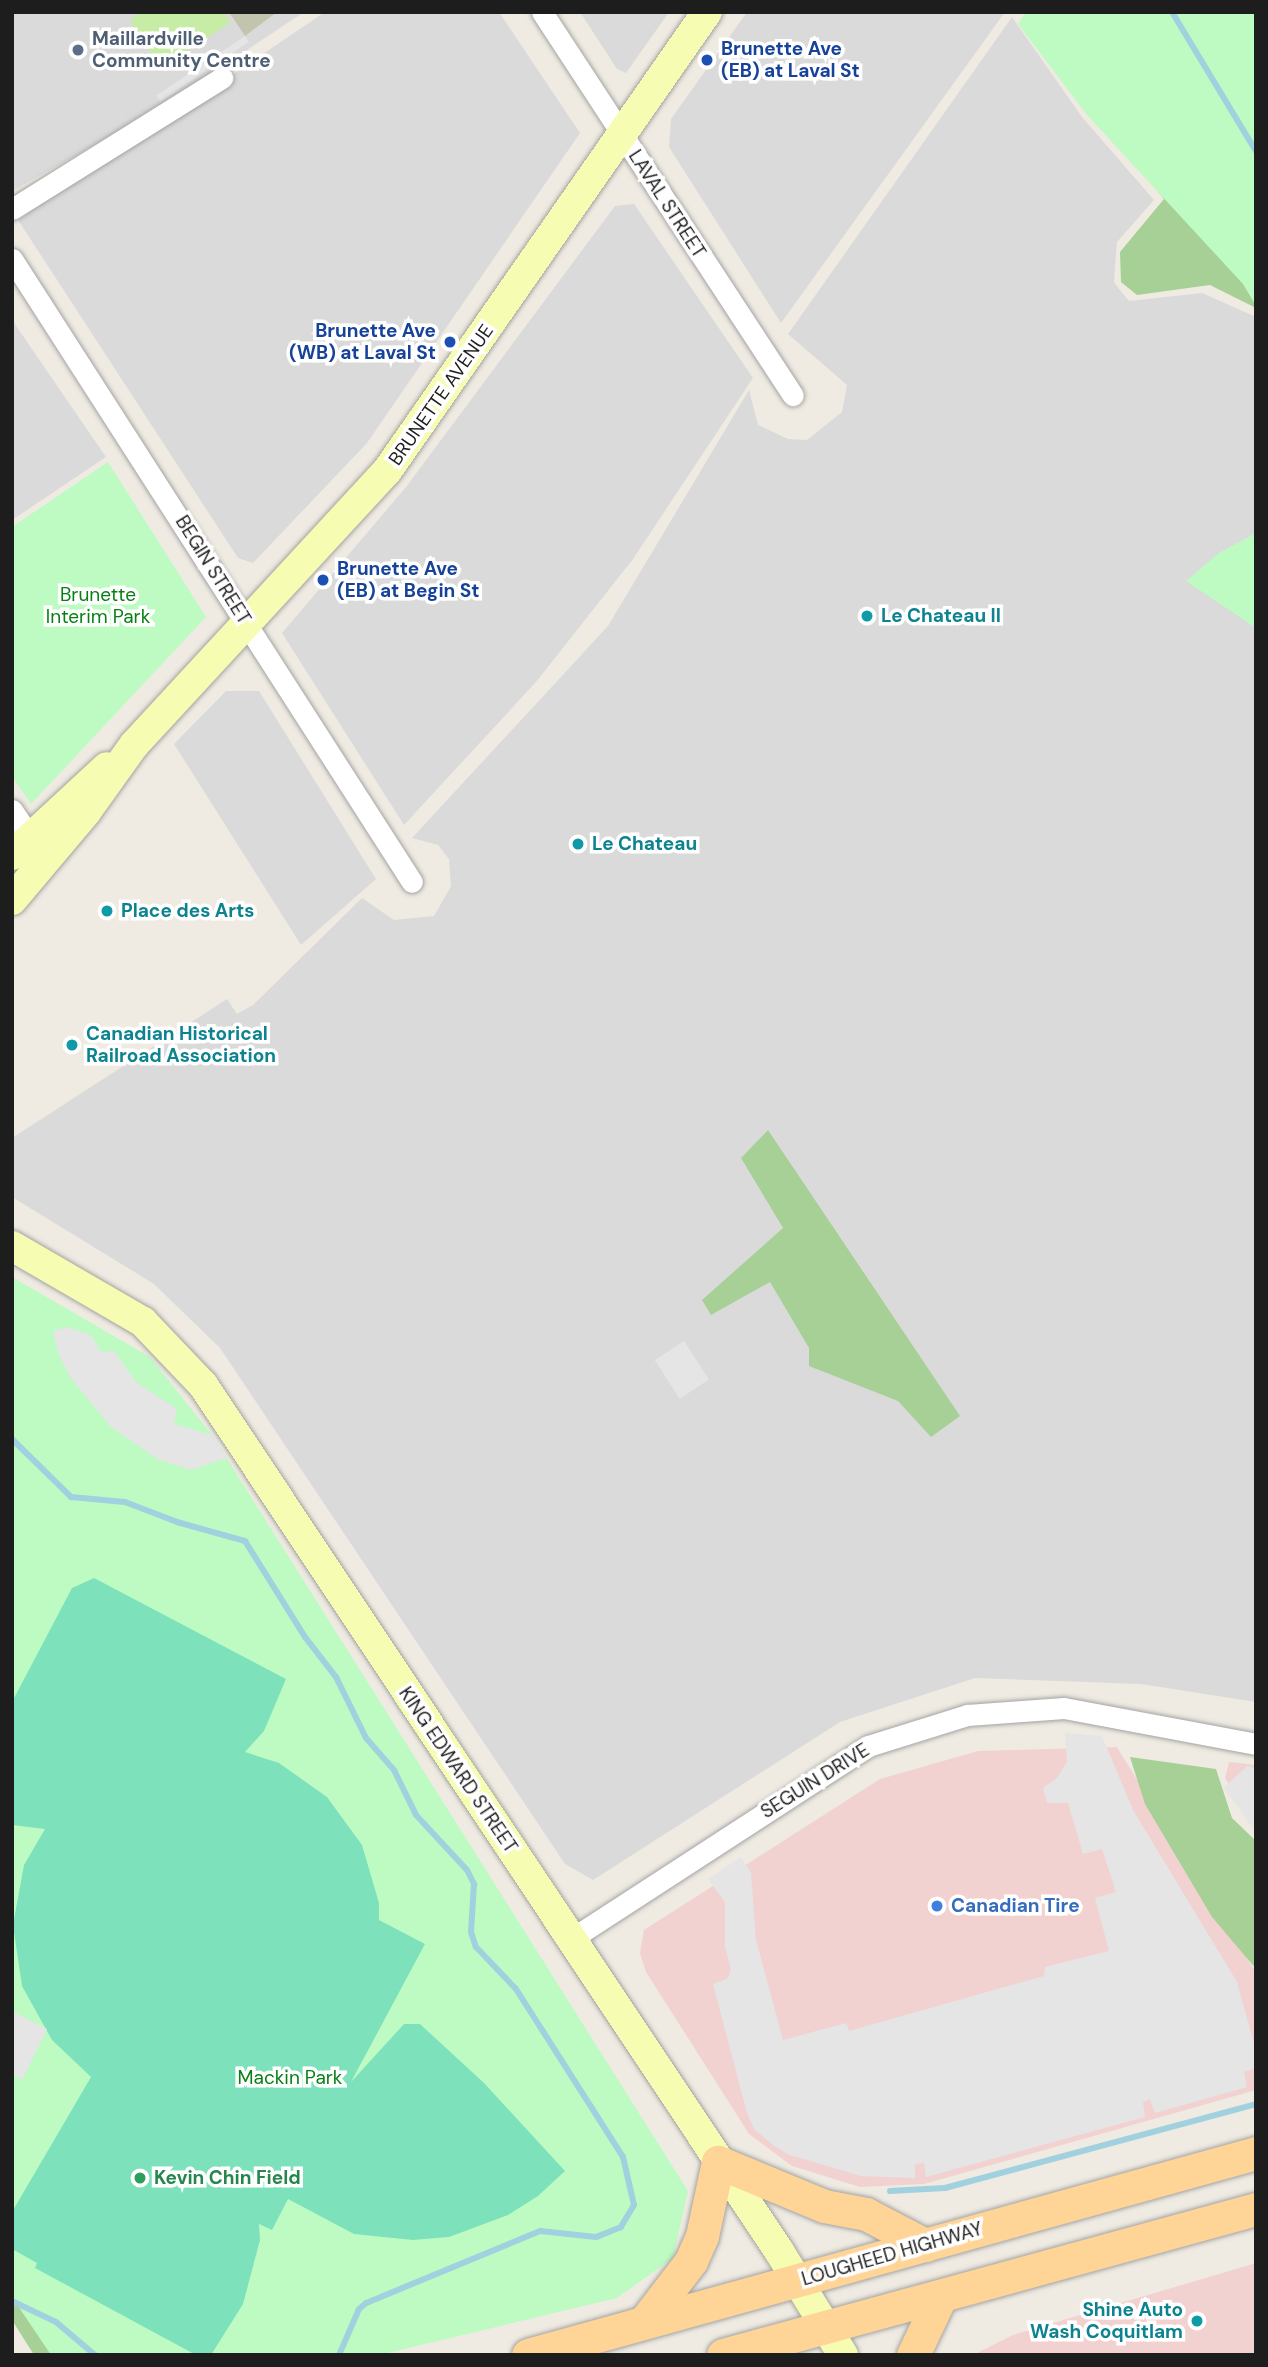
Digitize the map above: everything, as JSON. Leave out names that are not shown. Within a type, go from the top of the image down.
[{"type":"main road","name":"BRUNETTE AVENUE","points":[[21,845],[134,745],[247,624],[406,446],[708,12]]},
{"type":"main road","name":"BRUNETTE AVENUE","points":[[12,900],[86,812],[134,745]]},
{"type":"main road","name":"KING EDWARD STREET","points":[[12,1246],[143,1322],[194,1375],[797,2280],[843,2355]]},
{"type":"main road","name":"LOUGHEED HIGHWAY","points":[[528,2355],[1256,2153]]},
{"type":"main road","points":[[645,2322],[691,2261],[702,2236],[718,2162],[824,2206],[866,2214],[925,2245]]},
{"type":"main road","points":[[723,2355],[940,2298],[1256,2209]]},
{"type":"main road","points":[[913,2355],[940,2298]]},
{"type":"street","name":"LAVAL STREET","points":[[542,12],[793,395]]},
{"type":"street","points":[[12,209],[222,78]]},
{"type":"street","name":"BEGIN STREET","points":[[12,260],[412,882]]},
{"type":"street","points":[[12,810],[21,845]]},
{"type":"street","name":"SEGUIN DRIVE","points":[[571,1939],[868,1746],[967,1715],[1063,1708],[1256,1744]]},
{"type":"shaded area","points":[[12,12],[304,12],[155,111],[12,191]]},
{"type":"shaded area","points":[[229,12],[277,12],[245,36]]},
{"type":"shaded area","points":[[325,12],[499,12],[580,133],[367,443],[253,563],[238,558],[18,220]]},
{"type":"shaded area","points":[[580,12],[669,12],[626,73],[617,69]]},
{"type":"shaded area","points":[[747,12],[1005,12],[781,323],[669,147],[671,119]]},
{"type":"shaded area","points":[[1012,17],[1082,117],[1154,200],[1117,242],[1114,282],[1119,289],[1129,301],[1202,293],[1256,317],[1256,1702],[1141,1684],[975,1678],[840,1722],[593,1880],[565,1864],[220,1348],[154,1284],[12,1197],[12,1138],[227,999],[237,1014],[253,1005],[362,898],[394,920],[434,916],[451,886],[449,859],[438,845],[412,838],[608,626],[749,390],[758,425],[788,439],[807,440],[842,412],[847,385],[788,334]]},
{"type":"shaded area","points":[[245,36],[249,42],[160,102],[156,96]]},
{"type":"shaded area","points":[[634,204],[753,378],[633,559],[536,682],[404,825],[282,633],[406,487],[615,206]]},
{"type":"shaded area","points":[[12,320],[106,457],[12,520]]},
{"type":"shaded area","points":[[226,691],[259,691],[376,879],[301,945],[174,744]]},
{"type":"shaded area","points":[[67,1327],[91,1335],[101,1352],[114,1351],[136,1382],[177,1409],[174,1424],[212,1435],[227,1458],[191,1470],[157,1459],[110,1426],[70,1377],[58,1353],[53,1331]]},
{"type":"shaded area","points":[[684,1341],[709,1380],[680,1399],[655,1360]]},
{"type":"shaded area","points":[[1065,1733],[1102,1736],[1133,1810],[1237,1982],[1256,2051],[1256,2068],[1244,2072],[1247,2087],[1155,2113],[1150,2099],[1143,2102],[1145,2117],[926,2177],[924,2163],[915,2164],[915,2178],[861,2176],[790,2155],[774,2146],[754,2129],[747,2113],[713,1984],[727,1979],[731,1970],[725,1946],[725,1902],[708,1879],[741,1857],[751,1873],[756,1940],[783,2040],[846,2023],[849,2031],[1044,1976],[1045,1967],[1109,1951],[1095,1898],[1116,1892],[1102,1849],[1083,1854],[1068,1803],[1047,1803],[1043,1788],[1057,1778],[1067,1762]]},
{"type":"shaded area","points":[[1117,1747],[1256,1973],[1256,2090],[924,2184],[860,2187],[792,2166],[749,2134],[646,1972],[640,1953],[644,1930],[880,1779],[978,1751]]},
{"type":"shaded area","points":[[1229,1762],[1256,1765],[1256,1828],[1225,1778]]},
{"type":"shaded area","points":[[1247,1766],[1256,1768],[1256,1833],[1224,1788]]},
{"type":"shaded area","points":[[12,2011],[47,2029],[22,2080],[12,2074]]},
{"type":"shaded area","points":[[1256,2263],[1256,2355],[973,2355],[1013,2335]]},
{"type":"green space","points":[[142,12],[224,12],[230,23],[160,68],[130,20]]},
{"type":"green space","points":[[1026,12],[1256,12],[1256,306],[1243,284],[1087,115],[1018,24]]},
{"type":"green space","points":[[1256,12],[1256,308],[1210,285],[1137,295],[1121,282],[1120,252],[1164,199],[1028,30]]},
{"type":"green space","name":"Brunette Interim Park","points":[[108,462],[206,617],[31,804],[12,776],[12,527]]},
{"type":"green space","points":[[1256,533],[1256,628],[1186,581],[1219,553]]},
{"type":"green space","points":[[768,1130],[960,1416],[931,1437],[898,1401],[809,1366],[809,1348],[770,1282],[711,1315],[702,1300],[783,1228],[741,1158]]},
{"type":"green space","name":"Mackin Park","points":[[12,1277],[150,1357],[212,1435],[688,2191],[673,2258],[617,2298],[379,2355],[51,2355],[12,2297]]},
{"type":"green space","points":[[94,1578],[286,1679],[264,1731],[245,1752],[279,1763],[327,1797],[362,1845],[379,1903],[379,1920],[425,1944],[351,2082],[404,2024],[420,2024],[484,2083],[565,2171],[538,2196],[508,2215],[449,2237],[413,2240],[354,2234],[288,2199],[272,2230],[259,2224],[260,2240],[243,2304],[211,2355],[196,2355],[35,2268],[37,2263],[12,2249],[12,2212],[91,2077],[52,2040],[22,1986],[13,1925],[24,1865],[45,1829],[12,1825],[12,1702],[72,1588]]},
{"type":"green space","points":[[1130,1757],[1216,1769],[1232,1818],[1256,1841],[1256,1969],[1212,1917],[1145,1804]]},
{"type":"green space","points":[[12,2272],[123,2355],[34,2355],[12,2320]]},
{"type":"waterway","points":[[1172,12],[1256,151]]},
{"type":"waterway","points":[[12,1439],[71,1497],[125,1502],[177,1522],[245,1541],[305,1637],[336,1677],[366,1738],[394,1770],[416,1815],[467,1870],[474,1884],[471,1932],[476,1947],[516,1989],[623,2157],[634,2205],[621,2227],[596,2237],[540,2231],[366,2303],[359,2309],[339,2355]]},
{"type":"waterway","points":[[890,2191],[945,2188],[1256,2104]]},
{"type":"waterway","points":[[12,2301],[56,2322],[95,2355]]},
{"type":"place","name":"Maillardville Community Centre","points":[[78,50]]},
{"type":"place","name":"Brunette Ave (EB) at Laval St","points":[[707,60]]},
{"type":"place","name":"Brunette Ave (WB) at Laval St","points":[[450,342]]},
{"type":"place","name":"Brunette Ave (EB) at Begin St","points":[[323,580]]},
{"type":"place","name":"Le Chateau II","points":[[867,616]]},
{"type":"place","name":"Le Chateau","points":[[578,844]]},
{"type":"place","name":"Place des Arts","points":[[107,911]]},
{"type":"place","name":"Canadian Historical Railroad Association","points":[[72,1045]]},
{"type":"place","name":"Canadian Tire","points":[[937,1906]]},
{"type":"place","name":"Kevin Chin Field","points":[[140,2178]]},
{"type":"place","name":"Shine Auto Wash Coquitlam","points":[[1197,2321]]}]
